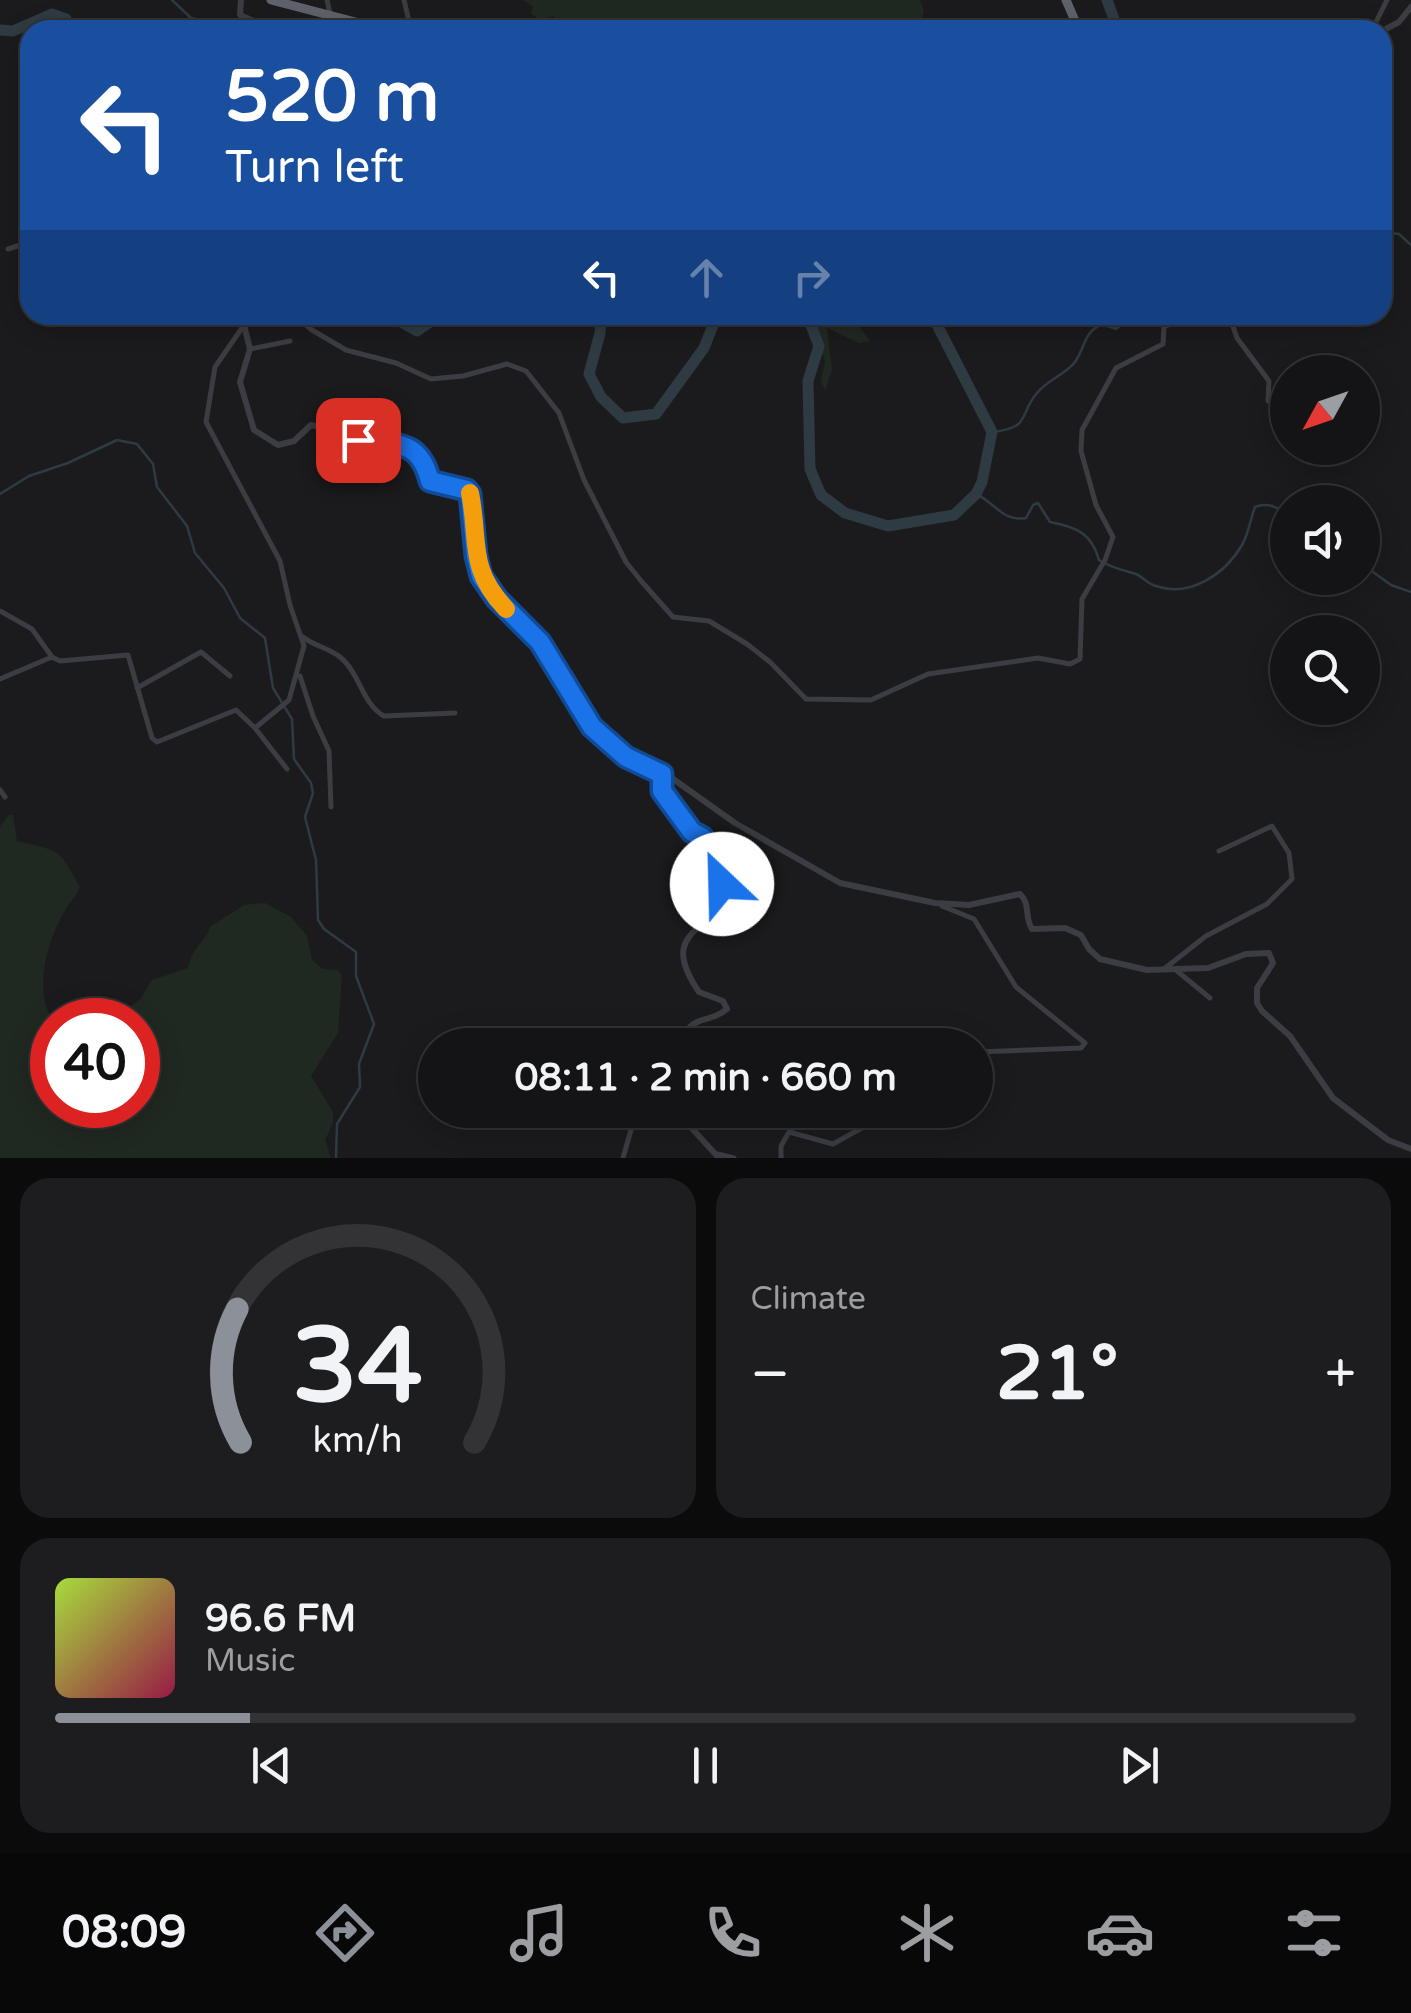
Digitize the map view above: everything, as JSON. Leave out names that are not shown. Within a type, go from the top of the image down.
[{"type":"highway","points":[[271,0],[353,20]]},
{"type":"street","points":[[240,0],[240,15],[251,20]]},
{"type":"street","points":[[327,0],[330,13]]},
{"type":"street","points":[[1392,26],[1411,7]]},
{"type":"street","points":[[8,249],[20,245]]},
{"type":"street","points":[[244,325],[250,350],[240,382],[252,425],[266,440],[287,444],[306,428],[318,425],[358,440],[409,446],[426,463],[430,481],[467,490],[481,576],[497,599],[540,642],[592,727],[626,757],[662,774],[714,805],[735,823],[840,883],[935,903],[974,919],[1016,987],[1086,1042],[1081,1048],[993,1051]]},
{"type":"street","points":[[244,325],[215,367],[206,422],[270,538],[304,646],[299,673],[287,702],[255,728]]},
{"type":"street","points":[[306,325],[346,350],[396,363],[431,378],[464,376],[507,364],[526,371],[559,413],[584,480],[626,562],[642,582],[673,616],[710,621],[747,644],[809,700],[871,700],[928,674],[1038,658],[1075,663],[1082,657],[1082,599],[1113,543],[1112,532],[1096,505],[1080,451],[1082,430],[1113,371],[1163,344],[1164,327],[1168,325]]},
{"type":"street","points":[[1233,325],[1243,348],[1268,380],[1270,401]]},
{"type":"street","points":[[250,350],[290,341]]},
{"type":"street","points":[[0,611],[32,629],[52,657],[64,662],[128,654],[156,742],[236,710],[288,769]]},
{"type":"street","points":[[301,635],[338,654],[379,714],[455,713]]},
{"type":"street","points":[[137,688],[201,652],[230,676]]},
{"type":"street","points":[[0,679],[52,657]]},
{"type":"street","points":[[299,673],[330,751],[331,807]]},
{"type":"street","points":[[662,774],[662,791],[692,832],[702,837],[719,867],[722,882],[717,907],[682,944],[681,955],[700,992],[723,1001],[726,1008],[716,1018],[702,1019],[688,1028]]},
{"type":"street","points":[[0,790],[5,797]]},
{"type":"street","points":[[1162,971],[1206,936],[1267,904],[1292,879],[1289,853],[1272,826],[1219,850]]},
{"type":"street","points":[[935,903],[980,904],[1020,894],[1026,902],[1032,929],[1064,928],[1080,934],[1100,959],[1131,968],[1208,968],[1256,952],[1270,953],[1273,963],[1257,988],[1260,1008],[1290,1036],[1333,1098],[1388,1140],[1411,1149]]},
{"type":"street","points":[[1177,971],[1210,998]]},
{"type":"street","points":[[623,1158],[630,1128]]},
{"type":"street","points":[[691,1128],[716,1156],[734,1158]]},
{"type":"street","points":[[781,1158],[788,1132],[833,1144],[862,1128]]},
{"type":"shaded area","points":[[523,0],[920,0],[924,11],[922,20],[557,20],[553,16],[539,20],[531,13],[533,7]]},
{"type":"shaded area","points":[[816,325],[858,325],[870,341],[859,343],[827,328],[832,370],[825,390],[821,382],[825,362]]},
{"type":"shaded area","points":[[13,815],[17,841],[56,853],[80,887],[57,925],[48,953],[44,998],[30,998],[30,1128],[160,1128],[160,998],[140,998],[152,980],[188,968],[210,927],[244,905],[265,903],[291,917],[307,936],[312,960],[323,969],[338,970],[342,975],[338,1033],[311,1076],[333,1112],[333,1123],[325,1140],[331,1158],[0,1158],[0,826]]},
{"type":"waterway","points":[[172,0],[191,18],[200,20]]},
{"type":"waterway","points":[[1107,0],[1114,20]]},
{"type":"waterway","points":[[38,20],[52,14],[66,20]]},
{"type":"waterway","points":[[0,30],[20,28]]},
{"type":"waterway","points":[[1392,233],[1411,245]]},
{"type":"waterway","points":[[406,325],[417,331],[426,325]]},
{"type":"waterway","points":[[600,325],[589,374],[601,397],[623,418],[656,414],[704,348],[713,325]]},
{"type":"waterway","points":[[811,325],[819,346],[808,381],[810,469],[821,495],[845,513],[888,526],[954,515],[976,494],[982,482],[992,432],[937,325]]},
{"type":"waterway","points":[[992,432],[1019,424],[1041,388],[1075,362],[1088,336],[1100,325]]},
{"type":"waterway","points":[[1105,325],[1116,329],[1121,325]]},
{"type":"waterway","points":[[0,494],[29,476],[117,440],[137,444],[153,464],[157,487],[187,526],[195,553],[224,588],[240,618],[265,638],[273,688],[292,719],[294,759],[311,783],[313,793],[305,817],[316,860],[318,920],[324,929],[356,952],[356,976],[374,1024],[359,1064],[360,1087],[337,1124],[336,1158]]},
{"type":"waterway","points":[[976,494],[1011,517],[1026,518],[1038,503],[1050,522],[1076,529],[1088,538],[1099,560],[1169,589],[1194,586],[1216,574],[1235,556],[1255,507],[1270,506]]},
{"type":"waterway","points":[[1380,577],[1411,592]]},
{"type":"slow traffic","points":[[470,493],[481,576],[506,609]]},
{"type":"route","points":[[358,440],[409,446],[426,463],[430,481],[467,490],[481,576],[497,599],[540,642],[567,681],[582,714],[600,736],[626,757],[662,774],[662,791],[692,832],[702,837],[719,867],[722,884]]}]
